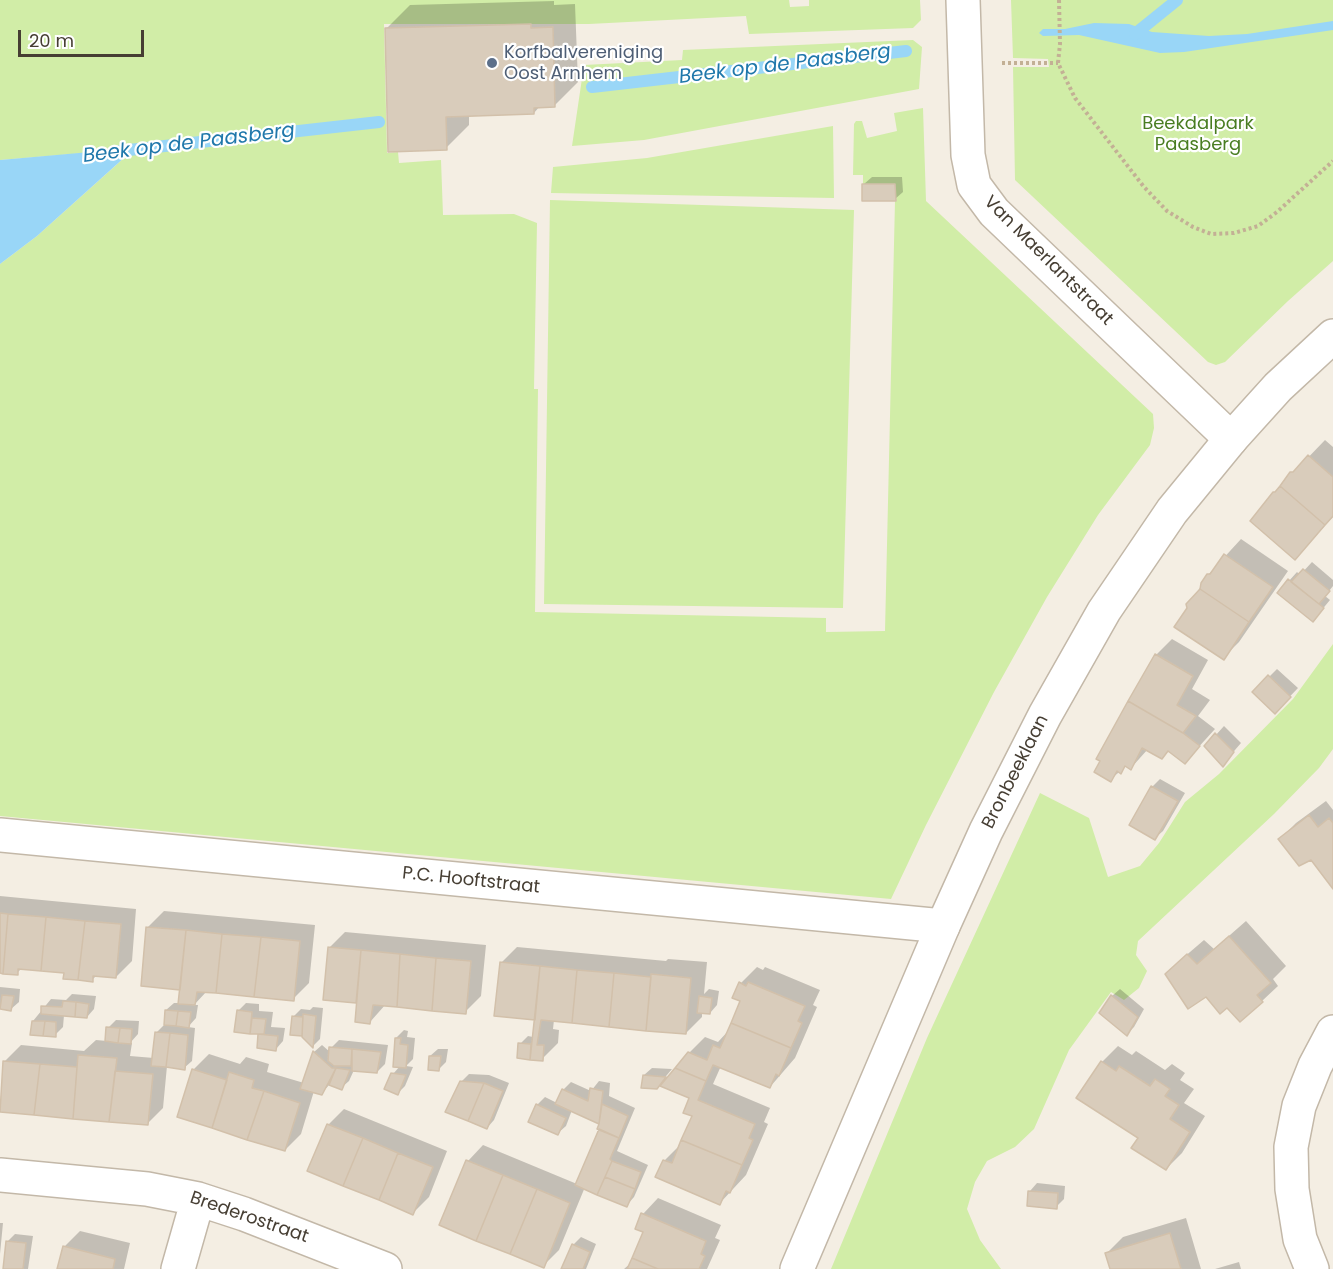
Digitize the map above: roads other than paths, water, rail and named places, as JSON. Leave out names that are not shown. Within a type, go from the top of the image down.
[{"type":"street","name":"Van Maerlantstraat","points":[[963,0],[968,155],[974,185],[994,212],[1231,439]]},
{"type":"street","name":"Bronbeeklaan","points":[[797,1269],[943,926],[986,831],[1045,715],[1104,611],[1172,510],[1231,439],[1278,387],[1333,336]]},
{"type":"street","name":"P.C. Hooftstraat","points":[[0,835],[943,926]]},
{"type":"street","points":[[1312,1269],[1300,1239],[1292,1189],[1291,1147],[1299,1106],[1315,1066],[1333,1032]]},
{"type":"street","name":"Brederostraat","points":[[0,1175],[147,1189],[198,1199],[244,1214],[385,1269]]},
{"type":"street","points":[[178,1269],[198,1199]]},
{"type":"water","points":[[1333,21],[1333,30],[1184,52],[1160,53],[1079,35],[1043,36],[1039,33],[1043,29],[1065,29],[1094,23],[1129,24],[1152,32],[1209,36],[1247,34]]},
{"type":"water","points":[[135,148],[37,236],[0,264],[0,160]]},
{"type":"waterway","name":"Beek op de Paasberg","points":[[1135,34],[1177,0]]},
{"type":"waterway","name":"Beek op de Paasberg","points":[[592,87],[906,51]]},
{"type":"waterway","name":"Beek op de Paasberg","points":[[120,151],[379,122]]},
{"type":"place","name":"Korfbalvereniging Oost Arnhem","points":[[492,63]]},
{"type":"park label","name":"Beekdalpark Paasberg","points":[[1198,134]]}]
